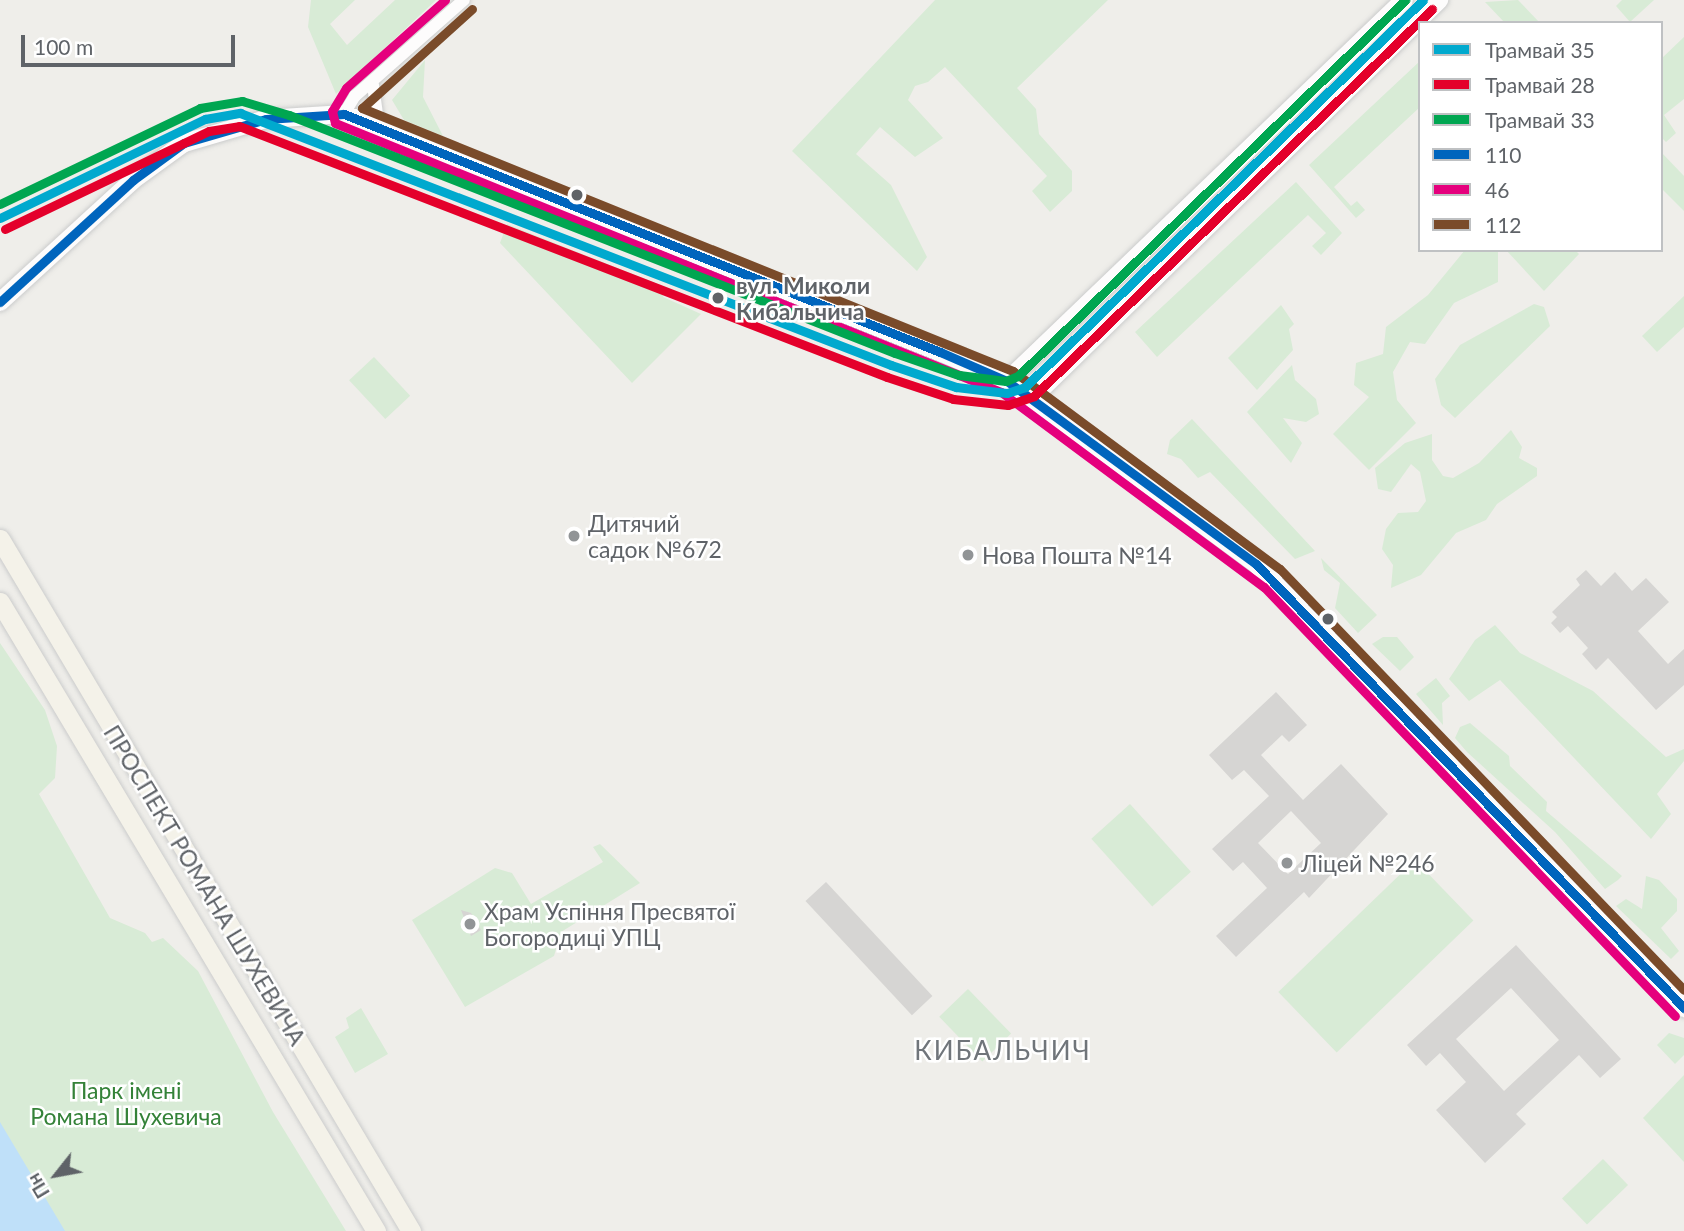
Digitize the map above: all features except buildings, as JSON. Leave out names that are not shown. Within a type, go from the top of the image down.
[{"type":"main road","name":"ПРОСПЕКТ РОМАНА ШУХЕВИЧА","points":[[0,539],[411,1231]]},
{"type":"main road","name":"ПРОСПЕКТ РОМАНА ШУХЕВИЧА","points":[[0,602],[376,1231]]},
{"type":"street","points":[[344,114],[355,96],[373,85],[464,0]]},
{"type":"street","points":[[1007,381],[1404,0]]},
{"type":"street","points":[[1031,399],[1439,0]]},
{"type":"street","points":[[373,85],[379,129]]},
{"type":"street","points":[[355,96],[363,94],[375,106]]},
{"type":"street","points":[[0,302],[133,180],[184,143],[266,120],[344,114],[1007,381],[1272,578],[1684,1008]]},
{"type":"green space","points":[[311,0],[355,0],[330,24],[347,45],[395,0],[436,0],[336,94],[308,27]]},
{"type":"green space","points":[[935,0],[1108,0],[1017,88],[1036,109],[1039,134],[1072,171],[1072,191],[1050,212],[1032,191],[1047,176],[945,67],[928,82],[915,86],[908,100],[943,138],[915,157],[880,127],[856,154],[891,185],[927,257],[917,271],[792,151]]},
{"type":"green space","points":[[1518,0],[1538,21],[1503,21],[1485,2]]},
{"type":"green space","points":[[1622,0],[1654,0],[1631,21],[1616,6]]},
{"type":"green space","points":[[1684,37],[1684,99],[1664,115],[1676,133],[1666,142],[1663,139],[1663,57]]},
{"type":"green space","points":[[425,60],[423,97],[443,136],[404,120],[392,100]]},
{"type":"green space","points":[[1418,63],[1418,109],[1334,187],[1351,206],[1357,201],[1365,210],[1356,218],[1309,165]]},
{"type":"green space","points":[[1663,154],[1684,176],[1684,211],[1663,190]]},
{"type":"green space","points":[[1296,182],[1342,233],[1321,255],[1312,246],[1326,233],[1308,215],[1157,357],[1135,332]]},
{"type":"green space","points":[[507,224],[665,287],[663,297],[701,314],[632,383],[500,243]]},
{"type":"green space","points":[[1463,252],[1498,252],[1498,282],[1454,303],[1425,344],[1410,342],[1393,372],[1397,400],[1416,423],[1369,470],[1333,434],[1369,397],[1354,385],[1356,363],[1383,354],[1386,327],[1428,295]]},
{"type":"green space","points":[[1508,252],[1579,254],[1544,291]]},
{"type":"green space","points":[[1684,296],[1684,327],[1657,352],[1642,336]]},
{"type":"green space","points":[[1534,304],[1544,307],[1550,326],[1455,418],[1441,405],[1435,379],[1460,345]]},
{"type":"green space","points":[[1281,305],[1294,324],[1289,329],[1293,350],[1257,390],[1228,358]]},
{"type":"green space","points":[[374,357],[410,396],[385,419],[349,380]]},
{"type":"green space","points":[[1292,365],[1295,380],[1316,399],[1319,414],[1306,422],[1283,418],[1302,443],[1291,463],[1247,412]]},
{"type":"green space","points":[[1192,419],[1315,551],[1295,559],[1210,472],[1198,478],[1181,459],[1167,454],[1170,440]]},
{"type":"green space","points":[[1511,430],[1522,447],[1519,458],[1537,468],[1537,476],[1497,504],[1486,520],[1456,533],[1421,575],[1391,588],[1393,565],[1382,549],[1386,529],[1398,513],[1418,512],[1426,501],[1420,472],[1411,464],[1391,492],[1378,489],[1375,468],[1405,443],[1432,434],[1432,460],[1443,476],[1453,478],[1479,463]]},
{"type":"green space","points":[[1321,558],[1377,615],[1358,633],[1335,608],[1340,583],[1324,570]]},
{"type":"green space","points":[[1495,625],[1520,653],[1593,691],[1666,757],[1684,749],[1684,761],[1657,794],[1671,814],[1651,839],[1500,680],[1469,701],[1449,679],[1475,640]]},
{"type":"green space","points":[[1383,637],[1397,637],[1414,657],[1400,671],[1372,644]]},
{"type":"green space","name":"Парк імені Романа Шухевича","points":[[0,643],[45,710],[57,746],[55,778],[39,794],[110,918],[145,933],[152,942],[163,938],[198,971],[273,1112],[346,1231],[0,1231]]},
{"type":"green space","points":[[1436,678],[1450,696],[1442,703],[1443,725],[1416,694]]},
{"type":"green space","points":[[1470,723],[1509,756],[1510,766],[1547,802],[1546,811],[1622,876],[1618,880],[1605,889],[1555,832],[1467,752],[1455,738],[1460,727]]},
{"type":"green space","points":[[1130,804],[1191,872],[1152,906],[1091,839]]},
{"type":"green space","points":[[600,844],[640,883],[561,932],[554,956],[465,1007],[412,920],[495,868],[512,873],[531,904],[603,862],[593,847]]},
{"type":"green space","points":[[1415,860],[1473,920],[1337,1052],[1278,992]]},
{"type":"green space","points":[[1646,876],[1659,880],[1677,899],[1677,911],[1661,928],[1679,951],[1671,959],[1616,906],[1626,899],[1642,909]]},
{"type":"green space","points":[[968,989],[1011,1034],[982,1061],[939,1017]]},
{"type":"green space","points":[[361,1008],[388,1054],[355,1073],[335,1037],[349,1028],[346,1018]]},
{"type":"green space","points":[[1669,1033],[1684,1038],[1684,1055],[1675,1064],[1657,1045]]},
{"type":"green space","points":[[1684,1075],[1684,1162],[1643,1118]]},
{"type":"green space","points":[[1603,1159],[1628,1185],[1587,1224],[1562,1199]]},
{"type":"water","points":[[0,1122],[65,1231],[0,1231]]},
{"type":"tram line","name":"33","points":[[0,204],[200,108],[242,101],[289,115],[895,353],[959,375],[1006,381],[1018,376],[1405,0]]},
{"type":"tram line","name":"35","points":[[0,218],[205,119],[240,113],[891,365],[956,387],[1007,393],[1025,387],[1423,0]]},
{"type":"tram line","name":"28","points":[[1420,21],[1432,9]]},
{"type":"tram line","name":"28","points":[[5,229],[209,131],[239,126],[887,377],[953,399],[1008,405],[1034,396],[1418,23]]},
{"type":"transit line","name":"46","points":[[445,0],[346,88],[332,111],[335,123],[1001,392],[1264,587],[1675,1016]]},
{"type":"transit line","name":"112","points":[[472,9],[362,108],[1013,371],[1280,569],[1684,990]]},
{"type":"transit line","name":"110","points":[[0,302],[133,180],[184,143],[266,119],[344,114],[940,352],[1007,381],[1256,564],[1684,1008]]},
{"type":"place","name":"вул. Миколи Кибальчича","points":[[718,298]]},
{"type":"place","name":"Дитячий садок №672","points":[[574,536]]},
{"type":"place","name":"Нова Пошта №14","points":[[968,555]]},
{"type":"place","name":"Ліцей №246","points":[[1287,863]]},
{"type":"place","name":"Храм Успіння Пресвятої Богородиці УПЦ","points":[[470,924]]},
{"type":"district","name":"КИБАЛЬЧИЧ","points":[[1003,1051]]}]
